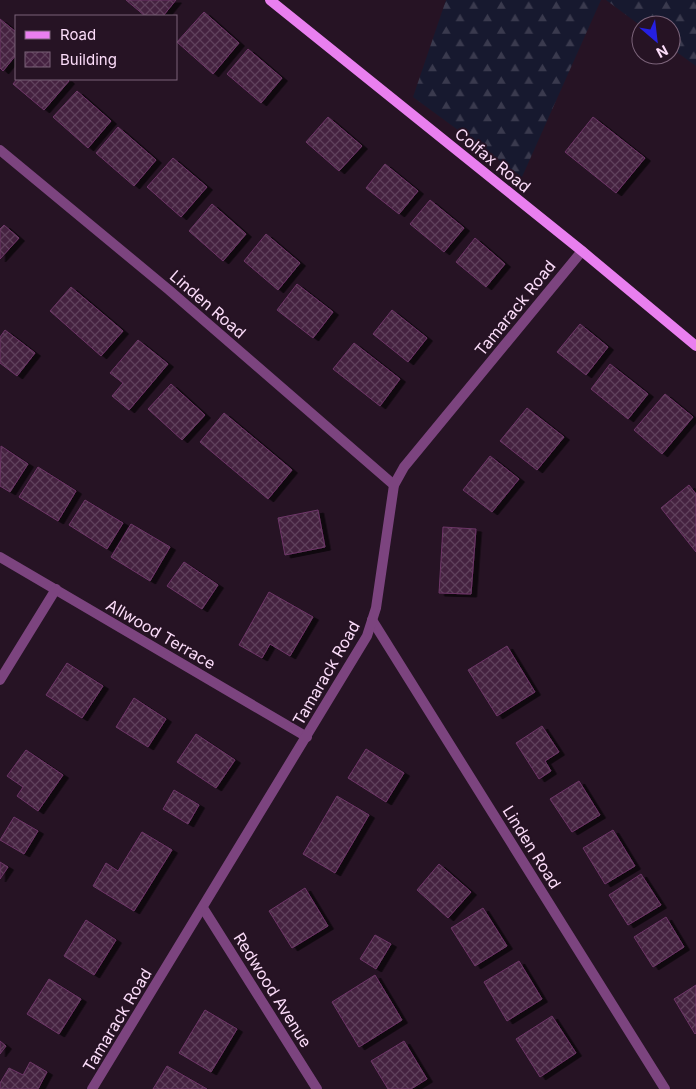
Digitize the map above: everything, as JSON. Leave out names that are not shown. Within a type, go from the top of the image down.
[{"type":"main road","name":"Colfax Road","points":[[270,0],[582,251],[696,346]]},
{"type":"street","name":"Linden Road","points":[[0,150],[169,290],[394,485]]},
{"type":"street","name":"Tamarack Road","points":[[92,1089],[368,636],[376,608],[394,485],[404,467],[582,251]]},
{"type":"street","name":"Allwood Terrace","points":[[0,556],[307,737]]},
{"type":"street","points":[[0,680],[56,589]]},
{"type":"street","name":"Linden Road","points":[[372,620],[665,1089]]},
{"type":"street","name":"Redwood Avenue","points":[[203,908],[317,1089]]},
{"type":"green space","points":[[446,0],[601,0],[522,177],[413,97]]},
{"type":"green space","points":[[606,0],[696,0],[696,66],[681,55],[681,15],[631,15],[631,19]]},
{"type":"building","points":[[126,0],[176,0],[164,15],[144,15]]},
{"type":"building","points":[[204,12],[239,43],[213,74],[178,41]]},
{"type":"building","points":[[0,19],[15,31],[15,56],[3,71],[0,68]]},
{"type":"building","points":[[248,49],[282,78],[261,103],[227,74]]},
{"type":"building","points":[[16,80],[69,81],[44,110],[13,84]]},
{"type":"building","points":[[77,91],[111,121],[88,148],[53,117]]},
{"type":"building","points":[[328,117],[362,146],[339,171],[306,142]]},
{"type":"building","points":[[593,117],[645,158],[616,193],[565,152]]},
{"type":"building","points":[[118,127],[156,160],[134,186],[96,153]]},
{"type":"building","points":[[173,158],[207,187],[181,217],[147,187]]},
{"type":"building","points":[[385,164],[418,191],[399,214],[366,188]]},
{"type":"building","points":[[430,200],[464,228],[444,252],[410,224]]},
{"type":"building","points":[[212,204],[246,234],[223,261],[189,231]]},
{"type":"building","points":[[4,225],[19,238],[0,259],[0,229]]},
{"type":"building","points":[[266,234],[300,263],[278,290],[244,261]]},
{"type":"building","points":[[475,238],[505,264],[486,287],[456,262]]},
{"type":"building","points":[[297,284],[333,312],[313,338],[277,310]]},
{"type":"building","points":[[71,287],[123,331],[101,356],[50,311]]},
{"type":"building","points":[[392,310],[427,338],[408,362],[373,334]]},
{"type":"building","points":[[580,324],[608,347],[586,375],[557,352]]},
{"type":"building","points":[[5,330],[35,353],[17,376],[0,363],[0,337]]},
{"type":"building","points":[[138,340],[168,364],[129,410],[112,396],[123,383],[110,373]]},
{"type":"building","points":[[354,343],[400,379],[380,406],[333,369]]},
{"type":"building","points":[[610,364],[648,394],[628,419],[591,389]]},
{"type":"building","points":[[171,384],[205,415],[182,440],[148,409]]},
{"type":"building","points":[[665,394],[693,417],[662,454],[634,430]]},
{"type":"building","points":[[527,408],[564,437],[537,470],[500,441]]},
{"type":"building","points":[[224,413],[292,470],[268,499],[200,442]]},
{"type":"building","points":[[1,446],[28,464],[10,492],[0,486]]},
{"type":"building","points":[[490,456],[519,479],[492,512],[463,490]]},
{"type":"building","points":[[38,467],[76,491],[58,521],[19,497]]},
{"type":"building","points":[[689,485],[696,494],[696,552],[661,508]]},
{"type":"building","points":[[85,500],[123,523],[107,549],[69,525]]},
{"type":"building","points":[[318,510],[325,547],[285,555],[278,518]]},
{"type":"building","points":[[131,524],[170,547],[150,581],[111,557]]},
{"type":"building","points":[[443,527],[476,529],[471,594],[439,593]]},
{"type":"building","points":[[184,562],[218,585],[202,609],[167,586]]},
{"type":"building","points":[[269,592],[313,617],[290,656],[270,644],[262,658],[239,645]]},
{"type":"building","points":[[507,646],[535,692],[497,716],[468,670]]},
{"type":"building","points":[[67,663],[103,686],[82,718],[46,695]]},
{"type":"building","points":[[134,698],[166,719],[148,747],[116,727]]},
{"type":"building","points":[[542,726],[559,752],[545,761],[551,771],[539,779],[516,743]]},
{"type":"building","points":[[196,734],[235,760],[216,788],[177,762]]},
{"type":"building","points":[[366,749],[404,773],[386,802],[348,778]]},
{"type":"building","points":[[26,750],[63,775],[38,811],[17,796],[23,787],[7,776]]},
{"type":"building","points":[[579,781],[600,815],[572,832],[550,799]]},
{"type":"building","points":[[174,790],[199,805],[188,824],[163,809]]},
{"type":"building","points":[[337,796],[369,815],[335,873],[303,854]]},
{"type":"building","points":[[14,817],[38,831],[24,854],[0,840]]},
{"type":"building","points":[[613,830],[635,866],[605,884],[583,848]]},
{"type":"building","points":[[142,832],[172,850],[134,911],[93,886],[106,863],[118,871]]},
{"type":"building","points":[[0,862],[8,867],[0,879]]},
{"type":"building","points":[[439,864],[471,892],[448,918],[417,890]]},
{"type":"building","points":[[641,874],[661,905],[628,925],[609,895]]},
{"type":"building","points":[[305,888],[328,926],[292,948],[269,911]]},
{"type":"building","points":[[483,908],[507,946],[475,966],[451,928]]},
{"type":"building","points":[[666,917],[684,947],[653,967],[634,937]]},
{"type":"building","points":[[86,920],[116,940],[94,975],[64,956]]},
{"type":"building","points":[[375,935],[391,944],[376,969],[360,959]]},
{"type":"building","points":[[519,961],[542,999],[507,1021],[484,982]]},
{"type":"building","points":[[375,975],[402,1020],[359,1047],[332,1002]]},
{"type":"building","points":[[49,979],[81,999],[59,1034],[27,1014]]},
{"type":"building","points":[[696,985],[696,1033],[695,1034],[674,999]]},
{"type":"building","points":[[205,1010],[237,1029],[211,1072],[179,1053]]},
{"type":"building","points":[[552,1016],[576,1053],[540,1077],[516,1039]]},
{"type":"building","points":[[0,1041],[6,1046],[0,1054]]},
{"type":"building","points":[[404,1041],[427,1079],[411,1089],[388,1089],[371,1061]]},
{"type":"building","points":[[30,1062],[47,1072],[38,1089],[0,1089],[0,1083],[9,1068],[23,1075]]},
{"type":"building","points":[[167,1066],[207,1089],[153,1089]]}]
